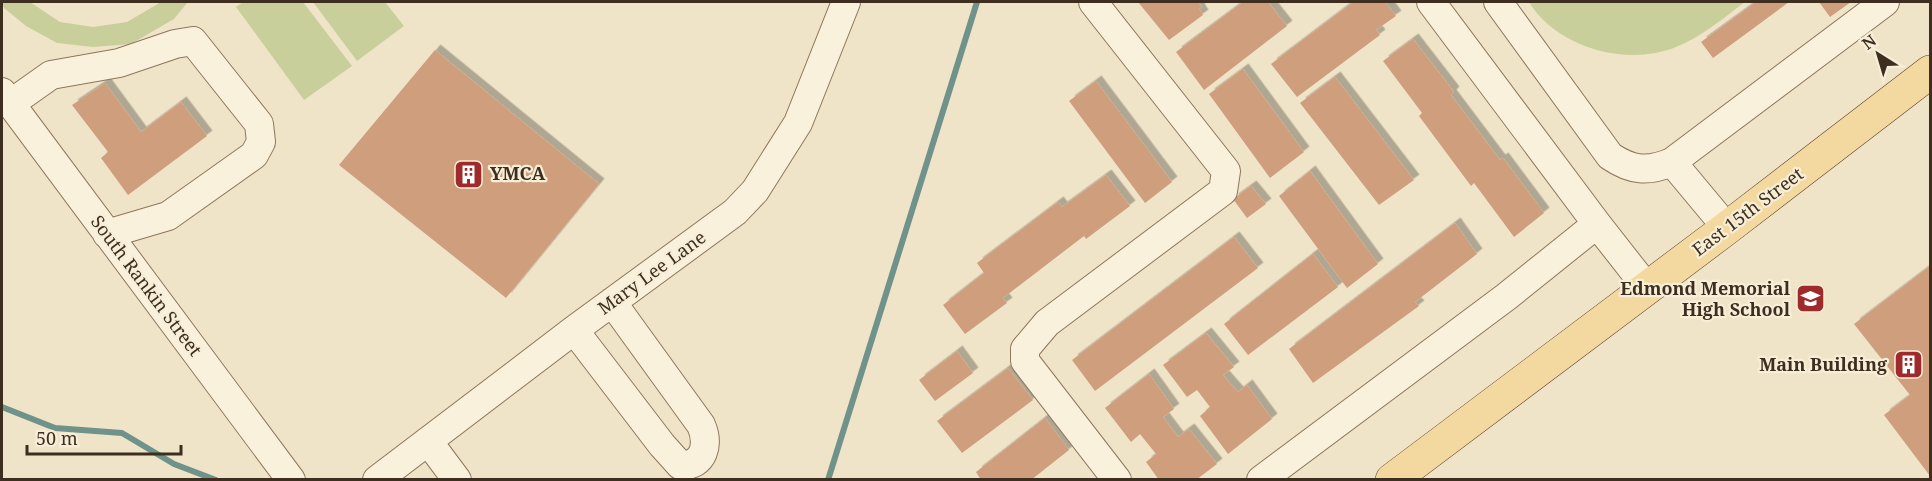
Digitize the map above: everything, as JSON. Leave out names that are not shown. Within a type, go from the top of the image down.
[{"type":"main road","name":"East 15th Street","points":[[1392,480],[1930,72]]},
{"type":"street","name":"Mary Lee Lane","points":[[377,480],[574,330],[735,213],[755,191],[798,123],[846,2]]},
{"type":"street","points":[[1093,2],[1226,171],[1222,191],[1047,323],[1025,349],[1024,361],[1117,480]]},
{"type":"street","points":[[1431,2],[1596,224],[1648,288]]},
{"type":"street","points":[[1498,2],[1610,156],[1634,168],[1655,169],[1672,162],[1885,2]]},
{"type":"street","points":[[6,98],[51,75],[119,63],[175,44],[193,41],[259,124],[261,142],[254,155],[168,216],[107,234]]},
{"type":"street","name":"South Rankin Street","points":[[6,98],[291,480]]},
{"type":"street","points":[[1672,162],[1727,228]]},
{"type":"street","points":[[1261,480],[1506,297],[1596,224]]},
{"type":"street","points":[[574,330],[680,465],[687,465],[700,459],[706,449],[706,436],[701,425],[612,302]]},
{"type":"street","points":[[428,441],[457,480]]},
{"type":"green space","points":[[2,2],[30,2],[60,22],[93,27],[127,22],[161,2],[188,2],[174,19],[131,44],[93,47],[57,43],[26,26],[4,8]]},
{"type":"green space","points":[[243,2],[303,2],[352,66],[304,100],[236,7]]},
{"type":"green space","points":[[313,2],[385,2],[404,26],[357,61]]},
{"type":"green space","points":[[1529,2],[1745,2],[1686,43],[1657,53],[1636,55],[1615,54],[1575,42],[1541,18]]},
{"type":"building","points":[[1138,2],[1198,2],[1202,7],[1199,9],[1203,15],[1169,40]]},
{"type":"building","points":[[1243,2],[1268,2],[1287,26],[1204,90],[1176,52]]},
{"type":"building","points":[[1353,2],[1385,2],[1396,16],[1376,30],[1380,35],[1297,97],[1271,64]]},
{"type":"building","points":[[1756,2],[1789,2],[1713,58],[1701,42]]},
{"type":"building","points":[[1819,2],[1851,2],[1830,17]]},
{"type":"building","points":[[1413,39],[1454,92],[1451,95],[1500,160],[1503,158],[1544,213],[1514,237],[1474,183],[1471,186],[1419,116],[1422,113],[1383,61]]},
{"type":"building","name":"YMCA","points":[[435,50],[599,184],[506,298],[339,165]]},
{"type":"building","points":[[1243,69],[1304,152],[1270,178],[1209,94]]},
{"type":"building","points":[[1335,77],[1414,180],[1379,205],[1300,103]]},
{"type":"building","points":[[1096,81],[1172,182],[1145,203],[1069,101]]},
{"type":"building","points":[[105,83],[141,132],[181,102],[207,136],[128,195],[101,158],[108,152],[72,105]]},
{"type":"building","points":[[1310,171],[1378,264],[1347,288],[1279,196]]},
{"type":"building","points":[[1106,175],[1130,206],[1086,239],[1084,236],[1003,298],[1007,303],[965,334],[943,305],[984,273],[977,263],[1058,202],[1062,207]]},
{"type":"building","points":[[1251,186],[1266,204],[1247,218],[1233,199]]},
{"type":"building","points":[[1455,223],[1477,254],[1415,302],[1419,306],[1313,383],[1289,349]]},
{"type":"building","points":[[1234,237],[1258,268],[1095,391],[1072,360]]},
{"type":"building","points":[[1313,254],[1338,287],[1248,355],[1224,324]]},
{"type":"building","name":"Main Building","points":[[1930,266],[1930,476],[1884,415],[1910,395],[1854,324]]},
{"type":"building","points":[[1206,333],[1234,367],[1223,375],[1238,392],[1247,385],[1272,419],[1228,454],[1200,416],[1210,407],[1197,390],[1187,397],[1163,365]]},
{"type":"building","points":[[957,351],[973,373],[935,401],[919,380]]},
{"type":"building","points":[[1008,368],[1033,400],[962,453],[937,421]]},
{"type":"building","points":[[1149,374],[1174,409],[1163,417],[1178,437],[1189,429],[1217,464],[1196,480],[1159,480],[1146,462],[1156,454],[1140,434],[1131,442],[1105,408]]},
{"type":"building","points":[[1045,418],[1069,450],[1031,480],[981,480],[976,472]]},
{"type":"waterway","points":[[828,480],[977,2]]},
{"type":"waterway","points":[[2,407],[55,428],[122,433],[174,464],[216,480]]},
{"type":"place","name":"YMCA","points":[[469,174]]},
{"type":"place","name":"Edmond Memorial High School","points":[[1811,299]]},
{"type":"place","name":"Main Building","points":[[1908,365]]}]
